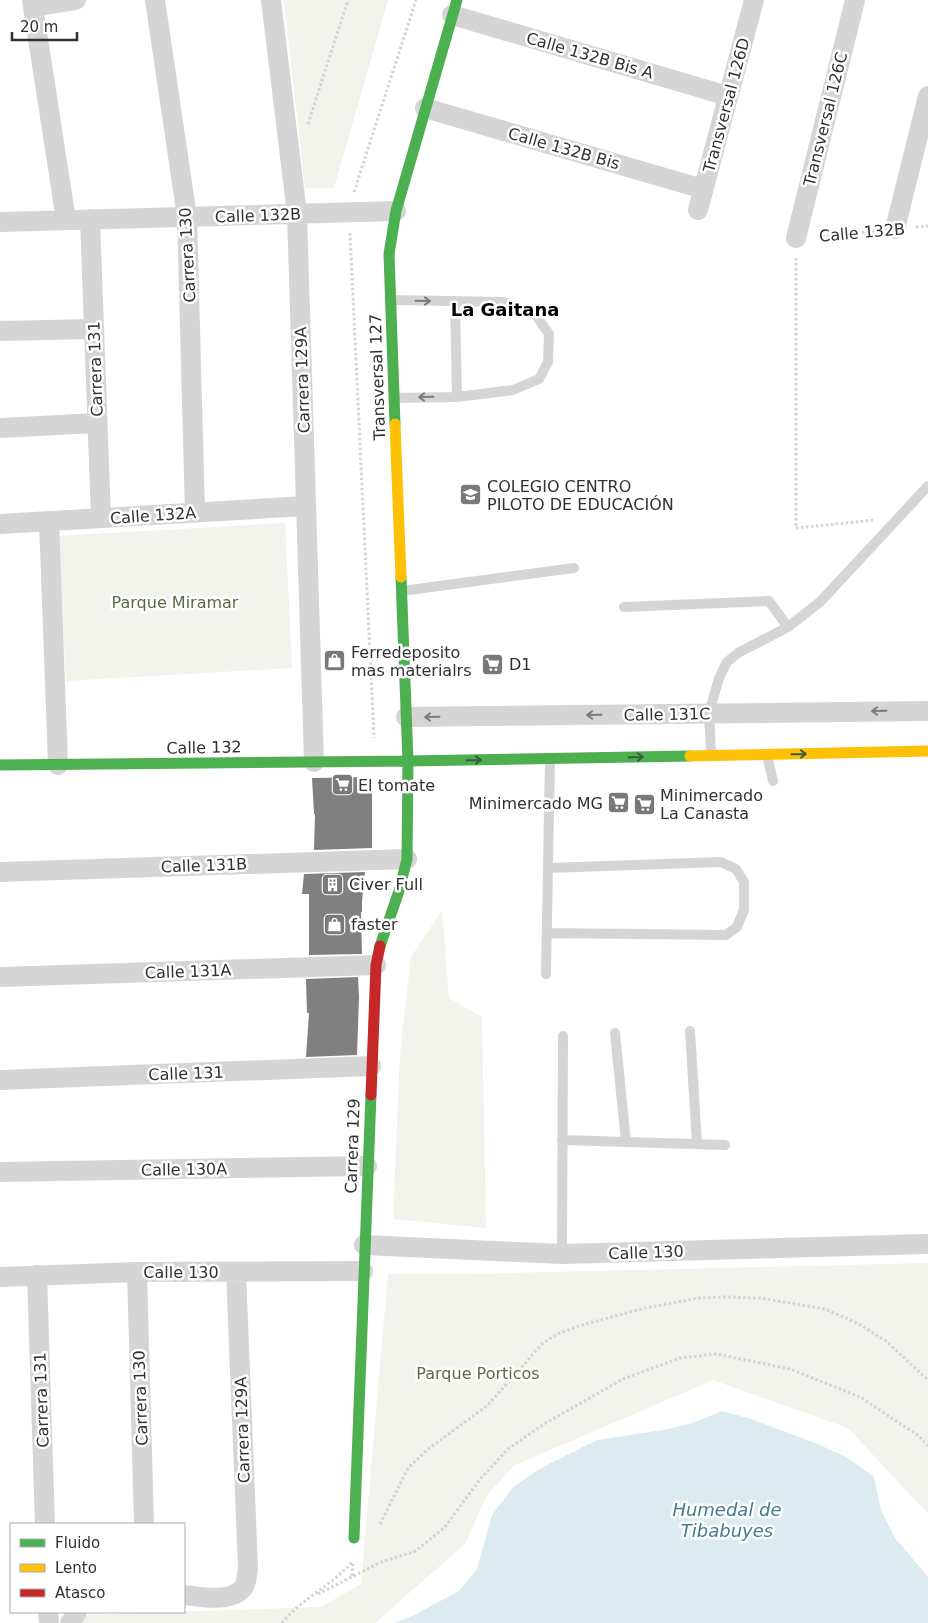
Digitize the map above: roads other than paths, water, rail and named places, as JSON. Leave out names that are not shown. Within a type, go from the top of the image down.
[{"type":"street","points":[[66,220],[33,4],[76,0]]},
{"type":"street","name":"Carrera 130","points":[[154,0],[186,217],[195,512]]},
{"type":"street","name":"Carrera 129A","points":[[271,0],[297,214],[314,762]]},
{"type":"street","name":"Transversal 126D","points":[[698,210],[754,0]]},
{"type":"street","name":"Transversal 126C","points":[[796,238],[855,0]]},
{"type":"street","name":"Calle 132B Bis A","points":[[454,8],[728,96]]},
{"type":"street","name":"Transversal 127","points":[[408,761],[389,254],[396,211],[454,8]]},
{"type":"street","points":[[895,229],[928,96]]},
{"type":"street","name":"Calle 132B Bis","points":[[425,108],[703,189]]},
{"type":"street","name":"Calle 132B","points":[[0,222],[396,211]]},
{"type":"street","name":"Carrera 131","points":[[90,219],[101,518]]},
{"type":"street","points":[[0,331],[94,329]]},
{"type":"street","points":[[0,428],[97,423]]},
{"type":"street","name":"Calle 132A","points":[[0,524],[306,506]]},
{"type":"street","points":[[49,521],[58,765]]},
{"type":"street","name":"Calle 131C","points":[[406,717],[928,711]]},
{"type":"street","points":[[408,761],[928,751]]},
{"type":"street","name":"Calle 132","points":[[0,765],[408,761]]},
{"type":"street","name":"Carrera 129","points":[[354,1538],[376,965],[381,940],[399,891],[407,859],[408,761]]},
{"type":"street","name":"Calle 131B","points":[[0,872],[407,859]]},
{"type":"street","name":"Calle 131A","points":[[0,978],[376,965]]},
{"type":"street","name":"Calle 131","points":[[0,1080],[371,1066]]},
{"type":"street","name":"Calle 130A","points":[[0,1172],[367,1166]]},
{"type":"street","name":"Calle 130","points":[[364,1245],[562,1254],[928,1244]]},
{"type":"street","name":"Calle 130","points":[[0,1277],[136,1272],[363,1271]]},
{"type":"street","name":"Carrera 130","points":[[136,1272],[144,1523]]},
{"type":"street","name":"Carrera 129A","points":[[185,1595],[205,1598],[225,1597],[237,1593],[244,1588],[247,1580],[236,1272]]},
{"type":"street","name":"Carrera 131","points":[[38,1275],[45,1523]]},
{"type":"lane","points":[[390,300],[503,302],[535,314],[550,334],[548,362],[540,379],[513,390],[457,396],[394,398]]},
{"type":"lane","points":[[455,301],[457,396]]},
{"type":"lane","points":[[711,755],[709,714],[719,678],[727,662],[738,653],[788,627],[820,602],[928,486]]},
{"type":"lane","points":[[401,591],[574,568]]},
{"type":"lane","points":[[624,607],[769,601],[788,627]]},
{"type":"lane","points":[[766,754],[773,781]]},
{"type":"lane","points":[[546,974],[550,758]]},
{"type":"lane","points":[[546,933],[726,935],[737,927],[744,910],[744,882],[736,869],[721,862],[548,868]]},
{"type":"lane","points":[[690,1031],[697,1144]]},
{"type":"lane","points":[[615,1032],[626,1142]]},
{"type":"lane","points":[[562,1254],[563,1036]]},
{"type":"lane","points":[[562,1140],[725,1145]]},
{"type":"water","name":"Humedal de Tibabuyes","points":[[722,1411],[751,1419],[818,1444],[848,1458],[874,1477],[881,1510],[895,1538],[928,1577],[928,1623],[394,1623],[412,1616],[459,1591],[477,1569],[492,1515],[513,1487],[541,1468],[597,1440],[663,1430],[692,1423]]},
{"type":"place","name":"COLEGIO CENTRO PILOTO DE EDUCACIÓN","points":[[471,495]]},
{"type":"place","name":"Ferredeposito mas materialrs","points":[[335,661]]},
{"type":"place","name":"D1","points":[[493,664]]},
{"type":"place","name":"El tomate","points":[[342,785]]},
{"type":"place","name":"Minimercado MG","points":[[619,803]]},
{"type":"place","name":"Minimercado La Canasta","points":[[644,804]]},
{"type":"place","name":"Civer Full","points":[[333,884]]},
{"type":"place","name":"faster","points":[[335,924]]},
{"type":"district","name":"La Gaitana","points":[[505,310]]},
{"type":"park label","name":"Parque Miramar","points":[[175,602]]},
{"type":"park label","name":"Parque Porticos","points":[[478,1373]]}]
